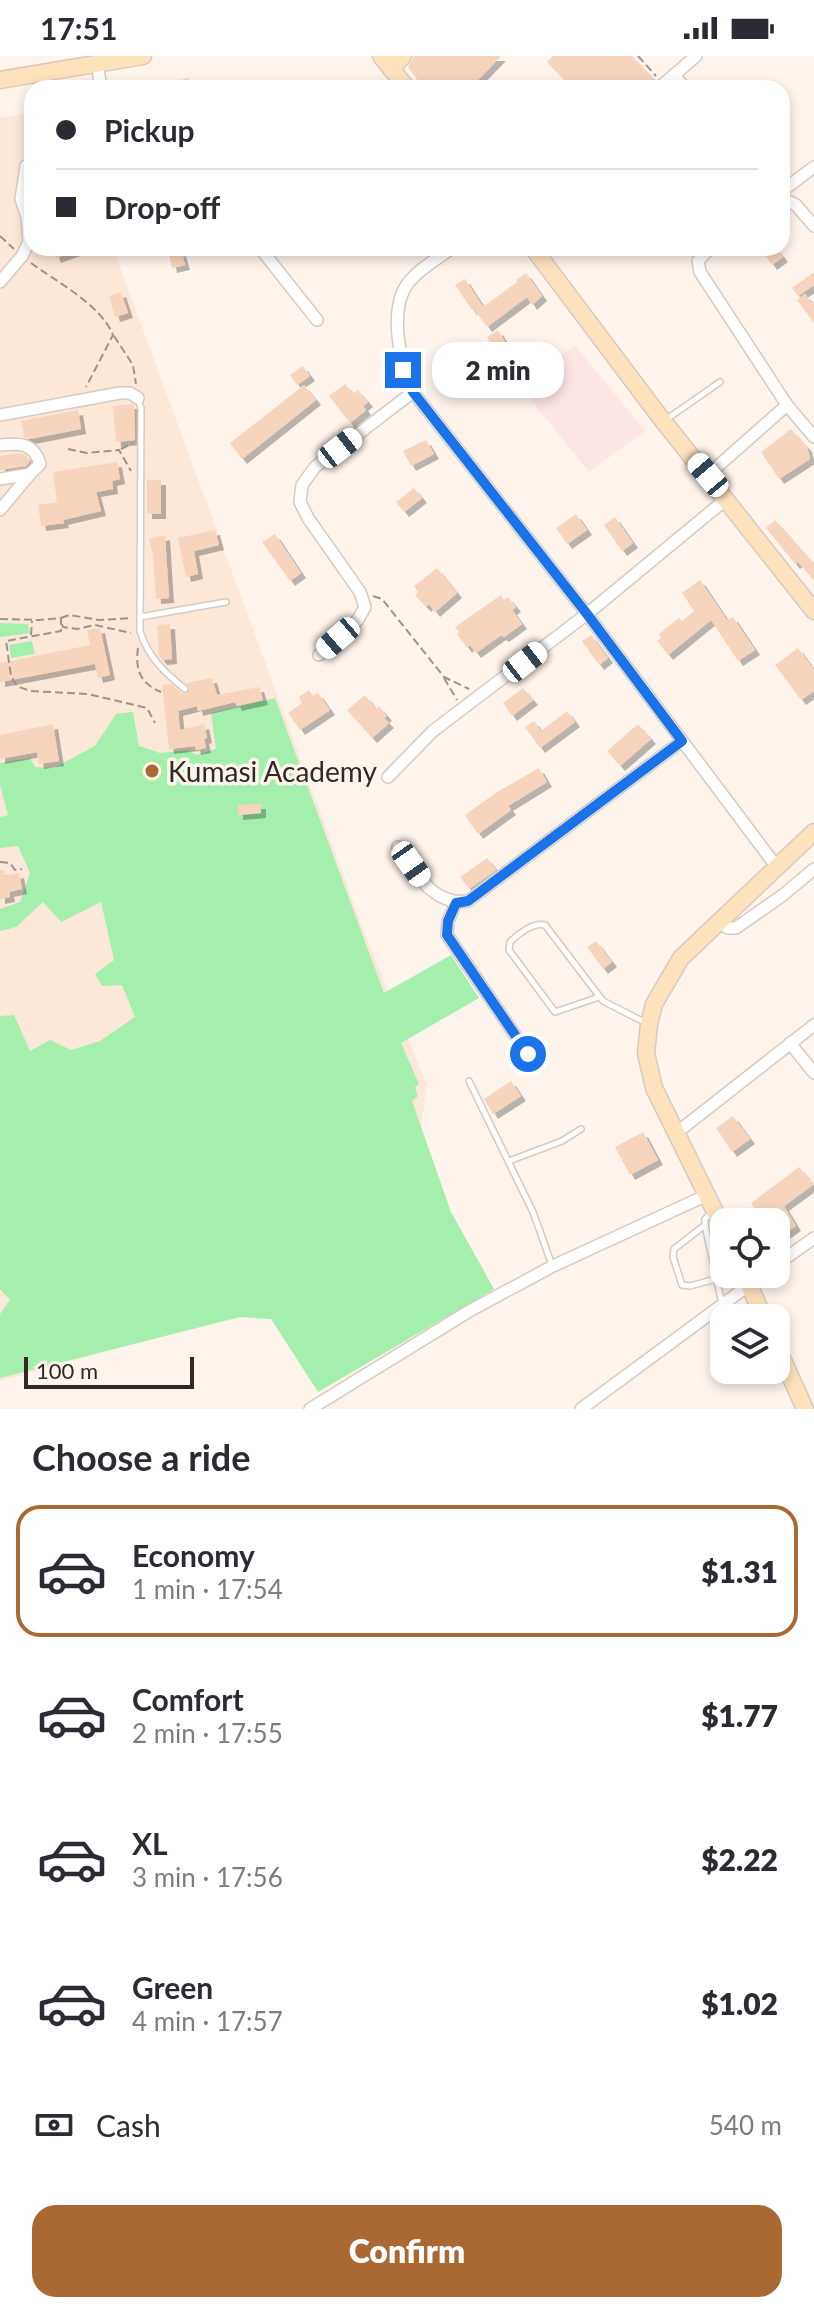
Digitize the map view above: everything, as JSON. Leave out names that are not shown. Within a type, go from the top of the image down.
[{"type":"street","points":[[668,80],[696,56]]},
{"type":"street","points":[[0,80],[133,57]]},
{"type":"street","points":[[97,63],[100,80]]},
{"type":"street","points":[[674,75],[678,80]]},
{"type":"street","points":[[790,185],[814,167]]},
{"type":"street","points":[[24,179],[21,199],[24,208]]},
{"type":"street","points":[[790,202],[814,226]]},
{"type":"street","points":[[0,282],[24,252]]},
{"type":"street","points":[[266,256],[317,320]]},
{"type":"street","points":[[441,256],[420,272],[402,294],[399,351],[413,392],[587,614],[776,866]]},
{"type":"street","points":[[539,256],[664,422],[814,611]]},
{"type":"street","points":[[703,256],[698,261],[700,272],[787,405],[814,437]]},
{"type":"street","points":[[319,655],[357,621],[365,607],[360,592],[308,518],[300,502],[302,485],[315,467],[413,392]]},
{"type":"street","points":[[0,415],[120,393],[130,393],[138,398]]},
{"type":"street","points":[[708,475],[787,405]]},
{"type":"street","points":[[0,445],[30,446],[37,452],[40,464],[0,499]]},
{"type":"street","points":[[0,479],[30,474]]},
{"type":"street","points":[[0,510],[30,474]]},
{"type":"street","points":[[388,777],[433,731],[587,614],[725,500]]},
{"type":"street","points":[[398,847],[429,887],[445,900],[456,903],[468,901],[682,741]]},
{"type":"street","points":[[713,1208],[654,1088],[646,1053],[654,1004],[681,958],[814,832]]},
{"type":"street","points":[[718,922],[728,928],[736,928],[814,869]]},
{"type":"street","points":[[456,903],[448,921],[447,935],[528,1054]]},
{"type":"street","points":[[675,1134],[814,1025]]},
{"type":"street","points":[[790,1043],[814,1073]]},
{"type":"street","points":[[310,1409],[471,1310],[553,1266],[710,1202]]},
{"type":"street","points":[[790,1255],[814,1238]]},
{"type":"street","points":[[724,1304],[738,1288]]},
{"type":"street","points":[[581,1409],[710,1315]]},
{"type":"street","points":[[790,1376],[805,1409]]},
{"type":"lane","points":[[664,422],[720,382]]},
{"type":"lane","points":[[138,398],[141,408],[140,633],[160,668],[185,689]]},
{"type":"lane","points":[[140,617],[226,602]]},
{"type":"lane","points":[[599,997],[555,1012],[509,950],[510,942],[532,926],[545,925],[599,997],[649,1024]]},
{"type":"lane","points":[[469,1081],[533,1212],[553,1266]]},
{"type":"lane","points":[[509,1161],[562,1141],[581,1129]]},
{"type":"lane","points":[[710,1202],[705,1219],[710,1250]]},
{"type":"lane","points":[[705,1225],[674,1249],[673,1257],[682,1285],[710,1281]]},
{"type":"path","points":[[638,56],[656,80]]},
{"type":"path","points":[[0,236],[33,265],[74,291],[109,325],[133,365],[138,398]]},
{"type":"path","points":[[84,400],[84,393],[113,335]]},
{"type":"path","points":[[68,449],[87,453],[119,450],[141,439]]},
{"type":"path","points":[[119,450],[129,471],[140,474]]},
{"type":"path","points":[[360,592],[382,599],[444,677],[463,709]]},
{"type":"path","points":[[0,619],[32,620],[69,615],[99,620],[140,617]]},
{"type":"path","points":[[61,618],[63,627],[70,630],[95,625],[140,633],[137,654],[140,676],[148,687],[161,692]]},
{"type":"path","points":[[61,618],[61,631],[6,641],[11,676],[17,686],[30,691],[110,698],[147,708],[155,723]]},
{"type":"path","points":[[30,637],[32,620]]},
{"type":"path","points":[[444,677],[483,694]]},
{"type":"path","points":[[0,862],[10,863],[15,870],[22,869]]},
{"type":"shaded area","name":"Kumasi Academy","points":[[24,114],[24,256],[116,256],[368,942],[427,1085],[420,1133],[260,1308],[0,1381],[0,118]]},
{"type":"shaded area","points":[[575,345],[645,431],[589,472],[519,385]]},
{"type":"green space","points":[[0,623],[28,624],[30,633],[0,637]]},
{"type":"green space","points":[[32,641],[35,654],[11,658],[9,645]]},
{"type":"green space","name":"Kumasi Academy","points":[[275,698],[384,993],[451,955],[479,998],[401,1043],[419,1084],[415,1087],[418,1096],[412,1101],[451,1212],[494,1289],[318,1392],[271,1319],[240,1317],[0,1378],[0,1314],[10,1300],[0,1289],[0,1016],[14,1015],[30,1051],[50,1040],[71,1050],[100,1041],[135,1017],[122,985],[102,986],[95,974],[114,960],[101,902],[61,922],[43,902],[16,927],[0,931],[0,909],[20,902],[30,873],[18,846],[0,848],[0,817],[8,815],[0,785],[0,763],[30,758],[35,767],[54,768],[95,746],[116,714],[133,712],[139,746],[160,753],[187,750],[197,755],[216,749],[211,713]]},
{"type":"building","points":[[414,56],[501,56],[478,80],[417,80],[408,67]]},
{"type":"building","points":[[553,56],[632,56],[654,79],[564,80],[547,62]]},
{"type":"building","points":[[169,256],[182,256],[185,265],[172,268]]},
{"type":"building","points":[[766,256],[782,256],[783,257],[772,265]]},
{"type":"building","points":[[814,272],[814,285],[798,296],[792,288]]},
{"type":"building","points":[[526,273],[542,296],[532,305],[527,297],[487,327],[455,285],[465,279],[483,307]]},
{"type":"building","points":[[121,292],[128,313],[115,317],[109,296]]},
{"type":"building","points":[[805,294],[814,306],[814,323],[797,300]]},
{"type":"building","points":[[498,330],[505,342],[494,349],[487,337]]},
{"type":"building","points":[[303,366],[310,376],[297,385],[290,375]]},
{"type":"building","points":[[345,384],[353,394],[358,390],[368,402],[363,406],[366,410],[350,423],[329,396]]},
{"type":"building","points":[[304,385],[316,400],[242,459],[230,443]]},
{"type":"building","points":[[132,404],[135,440],[116,442],[113,406]]},
{"type":"building","points":[[78,410],[81,429],[30,439],[24,437],[21,421]]},
{"type":"building","points":[[791,429],[807,447],[810,459],[779,479],[761,452]]},
{"type":"building","points":[[426,440],[434,454],[411,466],[403,451]]},
{"type":"building","points":[[19,453],[30,461],[26,466],[0,470],[0,456]]},
{"type":"building","points":[[117,462],[120,479],[112,481],[113,489],[96,492],[101,511],[63,520],[64,523],[41,526],[38,505],[57,502],[53,472]]},
{"type":"building","points":[[147,480],[161,480],[161,514],[147,514]]},
{"type":"building","points":[[414,488],[422,498],[404,512],[396,502]]},
{"type":"building","points":[[576,514],[587,530],[567,544],[556,528]]},
{"type":"building","points":[[615,517],[633,543],[622,551],[604,525]]},
{"type":"building","points":[[775,520],[814,564],[814,581],[798,562],[795,564],[766,528]]},
{"type":"building","points":[[215,530],[219,545],[194,551],[198,574],[186,577],[178,538]]},
{"type":"building","points":[[275,534],[301,573],[290,581],[262,542]]},
{"type":"building","points":[[165,535],[169,598],[156,599],[149,539]]},
{"type":"building","points":[[437,568],[457,593],[435,612],[415,595],[418,592],[414,586]]},
{"type":"building","points":[[700,580],[727,620],[733,617],[755,650],[738,661],[711,620],[668,655],[657,641],[661,638],[659,634],[694,611],[682,593]]},
{"type":"building","points":[[501,595],[504,600],[508,597],[516,607],[512,610],[522,624],[476,653],[470,645],[467,648],[455,627]]},
{"type":"building","points":[[170,624],[172,659],[162,660],[159,656],[157,625]]},
{"type":"building","points":[[100,628],[110,675],[98,678],[95,664],[0,682],[0,663],[90,645],[87,630]]},
{"type":"building","points":[[591,635],[608,658],[599,665],[582,641]]},
{"type":"building","points":[[798,648],[814,670],[814,691],[801,700],[775,665]]},
{"type":"building","points":[[212,678],[217,695],[259,687],[263,700],[237,706],[235,702],[198,711],[197,706],[178,711],[180,730],[204,724],[206,748],[169,749],[162,685],[171,684],[186,694],[190,689],[186,683]]},
{"type":"building","points":[[523,688],[533,700],[512,716],[503,703]]},
{"type":"building","points":[[309,690],[313,696],[318,693],[330,710],[300,730],[288,713],[302,703],[299,697]]},
{"type":"building","points":[[365,695],[376,709],[379,706],[389,723],[372,738],[347,710]]},
{"type":"building","points":[[567,711],[575,722],[540,748],[525,727],[534,721],[541,731]]},
{"type":"building","points":[[53,724],[59,761],[39,764],[37,752],[0,759],[0,735]]},
{"type":"building","points":[[638,724],[651,739],[620,766],[607,751]]},
{"type":"building","points":[[539,768],[547,782],[508,806],[511,810],[478,834],[465,815]]},
{"type":"building","points":[[261,804],[261,813],[238,815],[238,805]]},
{"type":"building","points":[[487,858],[496,870],[469,889],[460,877]]},
{"type":"building","points":[[0,870],[4,870],[5,876],[19,873],[22,889],[9,892],[10,897],[0,899]]},
{"type":"building","points":[[596,941],[612,962],[603,969],[587,947]]},
{"type":"building","points":[[511,1081],[521,1096],[493,1114],[484,1099]]},
{"type":"building","points":[[733,1116],[750,1139],[732,1152],[716,1128]]},
{"type":"building","points":[[643,1132],[658,1160],[630,1175],[615,1147]]},
{"type":"building","points":[[799,1167],[814,1184],[785,1208],[755,1208],[751,1203]]},
{"type":"building","points":[[790,1216],[796,1226],[790,1230]]},
{"type":"place","name":"Kumasi Academy","points":[[152,771]]},
{"type":"route","points":[[403,370],[413,392],[682,741],[468,901],[456,903],[448,921],[447,935],[528,1054]]}]
